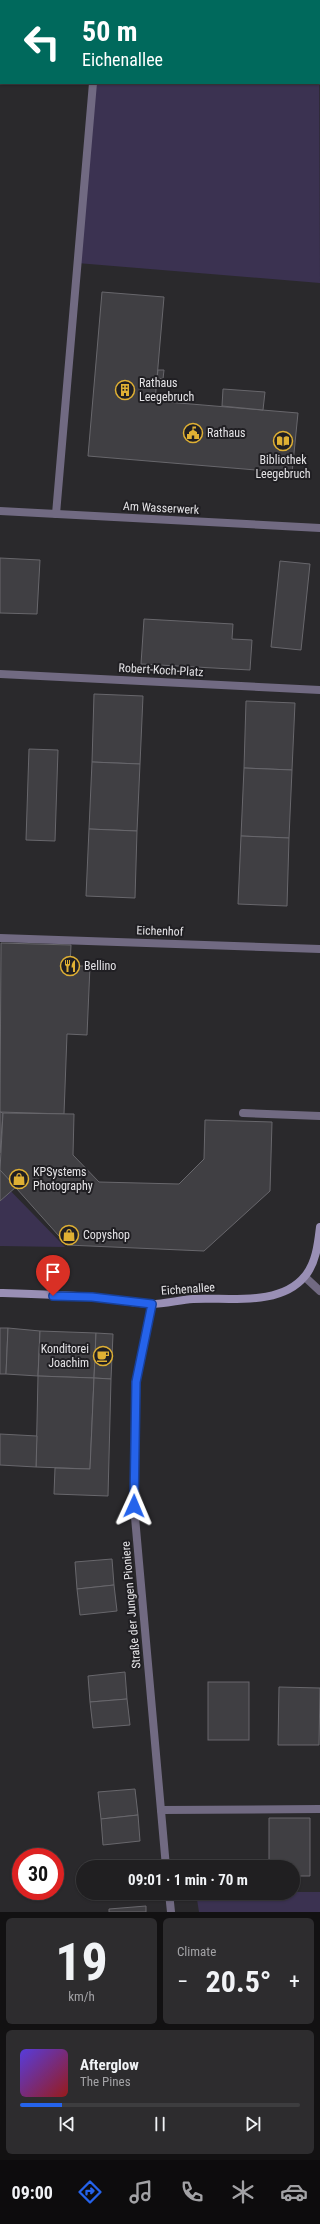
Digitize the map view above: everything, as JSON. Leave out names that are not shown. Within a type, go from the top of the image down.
[{"type":"street","points":[[56,514],[93,84]]},
{"type":"street","name":"Am Wasserwerk","points":[[0,511],[320,528]]},
{"type":"street","name":"Robert-Koch-Platz","points":[[0,674],[320,690]]},
{"type":"street","name":"Eichenhof","points":[[0,938],[320,949]]},
{"type":"street","points":[[243,1113],[320,1116]]},
{"type":"street","points":[[320,1228],[317,1249],[312,1266],[305,1277],[320,1291]]},
{"type":"street","name":"Eichenallee","points":[[0,1293],[92,1297],[152,1304],[194,1299],[254,1298],[276,1294],[291,1287],[305,1277]]},
{"type":"street","name":"Straße der Jungen Pioniere","points":[[152,1304],[136,1382],[134,1506],[165,1860]]},
{"type":"street","points":[[161,1810],[320,1809]]},
{"type":"street","points":[[170,1900],[171,1912]]},
{"type":"shaded area","points":[[96,84],[319,84],[320,283],[77,263]]},
{"type":"shaded area","points":[[0,1180],[65,1247],[0,1246]]},
{"type":"shaded area","points":[[300,1892],[320,1892],[320,1912],[199,1912],[197,1900],[300,1900]]},
{"type":"building","name":"Rathaus Leegebruch","points":[[102,292],[164,297],[155,401],[298,413],[292,473],[88,456]]},
{"type":"building","points":[[158,370],[164,370],[163,379],[157,378]]},
{"type":"building","points":[[223,389],[265,392],[263,410],[222,406]]},
{"type":"building","points":[[0,558],[40,560],[37,614],[0,613]]},
{"type":"building","points":[[280,561],[310,564],[301,650],[271,647]]},
{"type":"building","points":[[144,619],[233,624],[232,639],[252,640],[250,670],[141,664]]},
{"type":"building","points":[[94,694],[143,696],[140,764],[92,762]]},
{"type":"building","points":[[246,701],[295,703],[292,770],[244,768]]},
{"type":"building","points":[[29,749],[58,750],[55,841],[26,840]]},
{"type":"building","points":[[92,762],[140,764],[137,831],[89,829]]},
{"type":"building","points":[[244,768],[292,770],[289,838],[241,836]]},
{"type":"building","points":[[89,829],[137,831],[135,898],[86,896]]},
{"type":"building","points":[[241,836],[289,838],[287,906],[238,904]]},
{"type":"building","points":[[1,943],[71,945],[70,966],[90,966],[87,1035],[67,1034],[64,1114],[0,1112]]},
{"type":"building","points":[[0,1112],[3,1113],[0,1153]]},
{"type":"building","points":[[3,1113],[74,1114],[73,1155],[99,1182],[179,1184],[204,1159],[205,1120],[272,1122],[270,1191],[204,1251],[67,1245],[0,1170]]},
{"type":"building","points":[[0,1170],[16,1187],[0,1201]]},
{"type":"building","points":[[0,1328],[8,1328],[6,1374],[0,1374]]},
{"type":"building","points":[[8,1328],[40,1331],[38,1376],[6,1374]]},
{"type":"building","points":[[40,1331],[96,1333],[94,1378],[38,1376]]},
{"type":"building","name":"Konditorei Joachim","points":[[96,1333],[113,1334],[111,1379],[94,1378]]},
{"type":"building","points":[[38,1376],[94,1378],[90,1469],[36,1467]]},
{"type":"building","points":[[94,1378],[111,1379],[108,1496],[54,1494],[55,1468],[90,1469]]},
{"type":"building","points":[[0,1434],[37,1436],[36,1467],[0,1465]]},
{"type":"building","points":[[112,1559],[114,1585],[77,1589],[75,1562]]},
{"type":"building","points":[[114,1585],[117,1611],[80,1615],[77,1589]]},
{"type":"building","points":[[125,1672],[127,1699],[90,1702],[88,1676]]},
{"type":"building","points":[[208,1682],[249,1682],[249,1740],[208,1740]]},
{"type":"building","points":[[279,1687],[320,1688],[319,1745],[278,1745]]},
{"type":"building","points":[[127,1699],[130,1725],[93,1728],[90,1702]]},
{"type":"building","points":[[135,1789],[138,1815],[101,1819],[98,1792]]},
{"type":"building","points":[[138,1815],[140,1841],[103,1845],[101,1819]]},
{"type":"building","points":[[269,1818],[310,1818],[310,1876],[300,1876],[300,1860],[269,1860]]},
{"type":"building","points":[[146,1906],[146,1912],[109,1912],[109,1909]]},
{"type":"place","name":"Rathaus Leegebruch","points":[[125,390]]},
{"type":"place","name":"Rathaus","points":[[193,433]]},
{"type":"place","name":"Bibliothek Leegebruch","points":[[283,441]]},
{"type":"place","name":"Bellino","points":[[70,966]]},
{"type":"place","name":"KPSystems Photography","points":[[19,1179]]},
{"type":"place","name":"Copyshop","points":[[69,1235]]},
{"type":"place","name":"Konditorei Joachim","points":[[103,1356]]},
{"type":"route","points":[[53,1296],[92,1297],[152,1304],[136,1382],[134,1506]]}]
